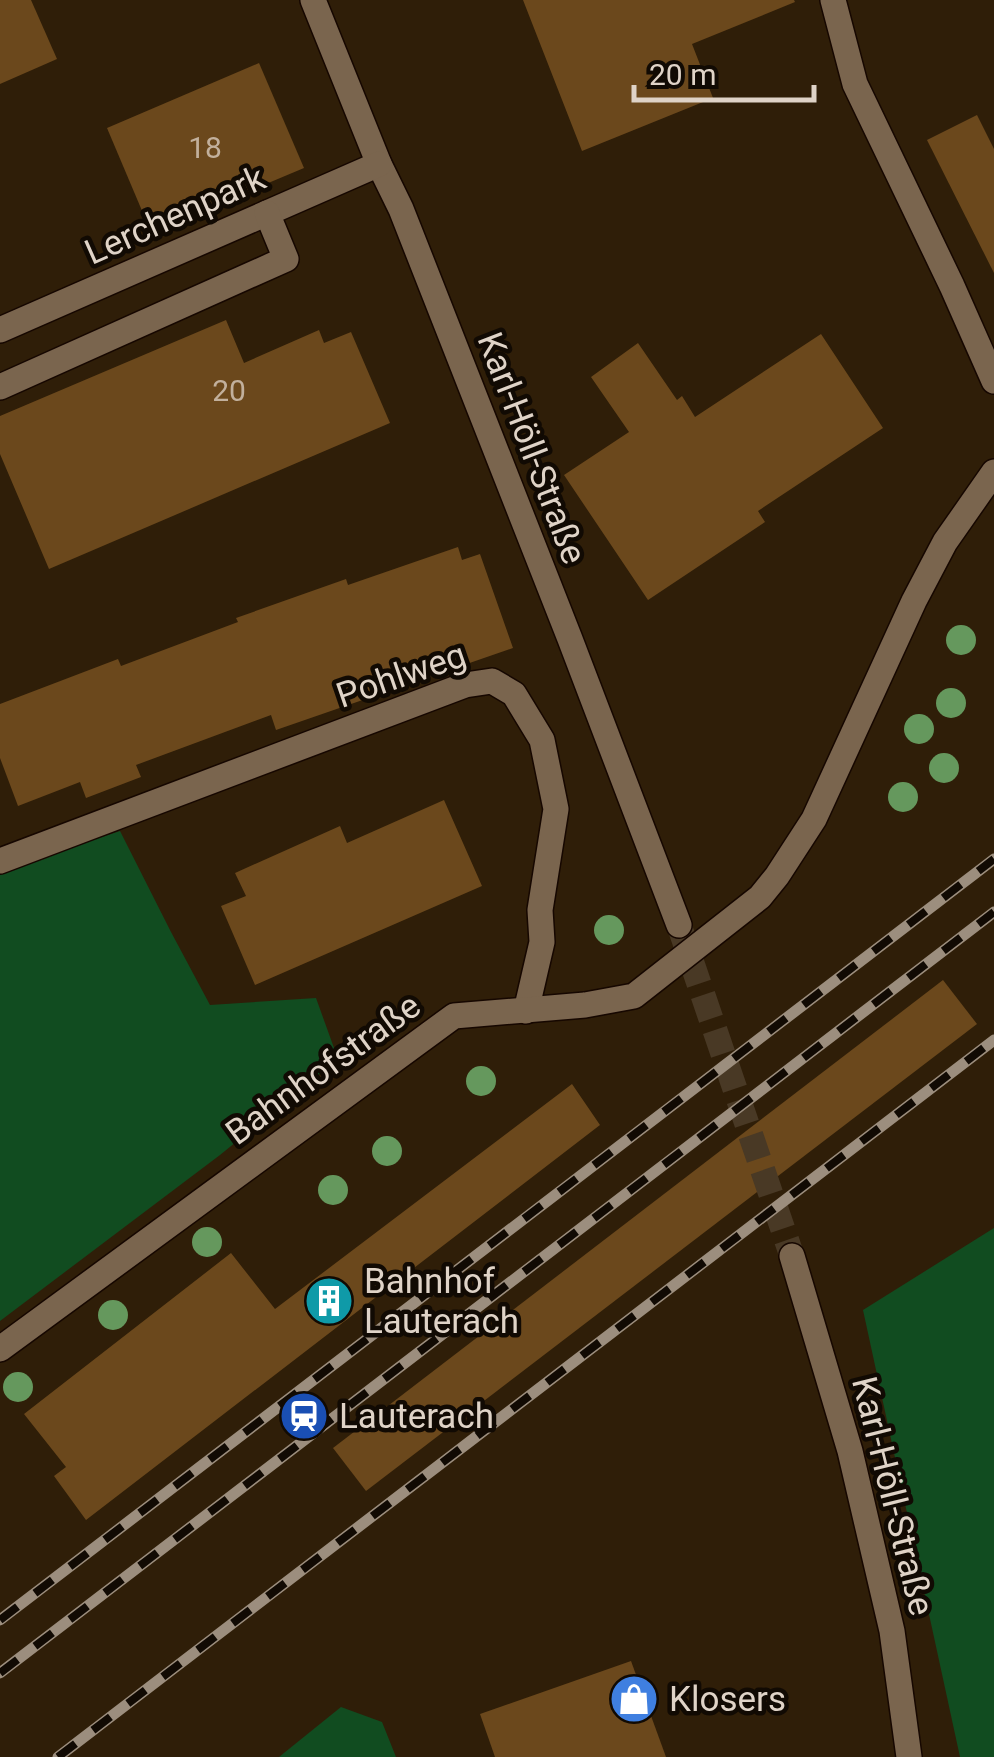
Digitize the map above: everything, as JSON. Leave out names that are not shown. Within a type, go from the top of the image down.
[{"type":"street","name":"Karl-Höll-Straße","points":[[313,0],[450,334],[679,926]]},
{"type":"street","points":[[833,0],[855,84],[994,380]]},
{"type":"street","name":"Lerchenpark","points":[[0,330],[379,164]]},
{"type":"street","points":[[0,388],[286,259],[267,212]]},
{"type":"street","name":"Bahnhofstraße","points":[[0,1350],[454,1016],[585,1006],[634,996],[760,896],[778,876],[814,819],[914,600],[946,542],[994,472]]},
{"type":"street","name":"Pohlweg","points":[[0,861],[466,685],[492,681],[514,694],[542,740],[556,808],[540,910],[542,942],[526,1011]]},
{"type":"street","name":"Karl-Höll-Straße","points":[[792,1256],[850,1452],[892,1631],[909,1757]]},
{"type":"green space","points":[[120,831],[210,1005],[316,998],[338,1059],[220,1155],[0,1321],[0,871]]},
{"type":"green space","points":[[994,1228],[994,1757],[960,1757],[863,1310]]},
{"type":"green space","points":[[341,1707],[382,1722],[396,1757],[279,1757]]},
{"type":"building","points":[[0,0],[31,0],[57,59],[0,84]]},
{"type":"building","points":[[523,0],[795,2],[692,44],[713,98],[582,151]]},
{"type":"building","points":[[259,63],[304,168],[151,232],[107,128]]},
{"type":"building","points":[[977,115],[994,149],[994,273],[927,140]]},
{"type":"building","points":[[226,320],[244,363],[319,330],[324,343],[351,332],[390,423],[49,569],[0,454],[0,416]]},
{"type":"building","points":[[821,334],[883,428],[758,511],[765,522],[648,600],[564,475],[629,432],[591,377],[638,343],[677,400],[682,396],[695,417]]},
{"type":"building","points":[[458,547],[462,560],[480,554],[513,648],[276,730],[271,715],[136,765],[141,777],[86,798],[80,782],[18,806],[0,758],[0,704],[118,659],[121,666],[238,622],[236,618],[346,579],[348,585]]},
{"type":"building","points":[[444,800],[482,886],[255,985],[221,906],[246,896],[235,873],[340,826],[347,843]]},
{"type":"building","points":[[943,980],[977,1024],[366,1491],[333,1448]]},
{"type":"building","name":"Bahnhof Lauterach","points":[[572,1084],[600,1125],[86,1520],[54,1476],[66,1467],[24,1414],[231,1253],[275,1309]]},
{"type":"building","points":[[631,1661],[666,1757],[495,1757],[480,1714]]},
{"type":"tunnel","points":[[679,925],[792,1256]]},
{"type":"railway","points":[[0,1620],[994,859]]},
{"type":"railway","points":[[0,1673],[994,912]]},
{"type":"railway","points":[[58,1757],[994,1040]]},
{"type":"place","name":"Bahnhof Lauterach","points":[[329,1301]]},
{"type":"place","name":"Lauterach","points":[[304,1416]]},
{"type":"place","name":"Klosers","points":[[634,1699]]}]
